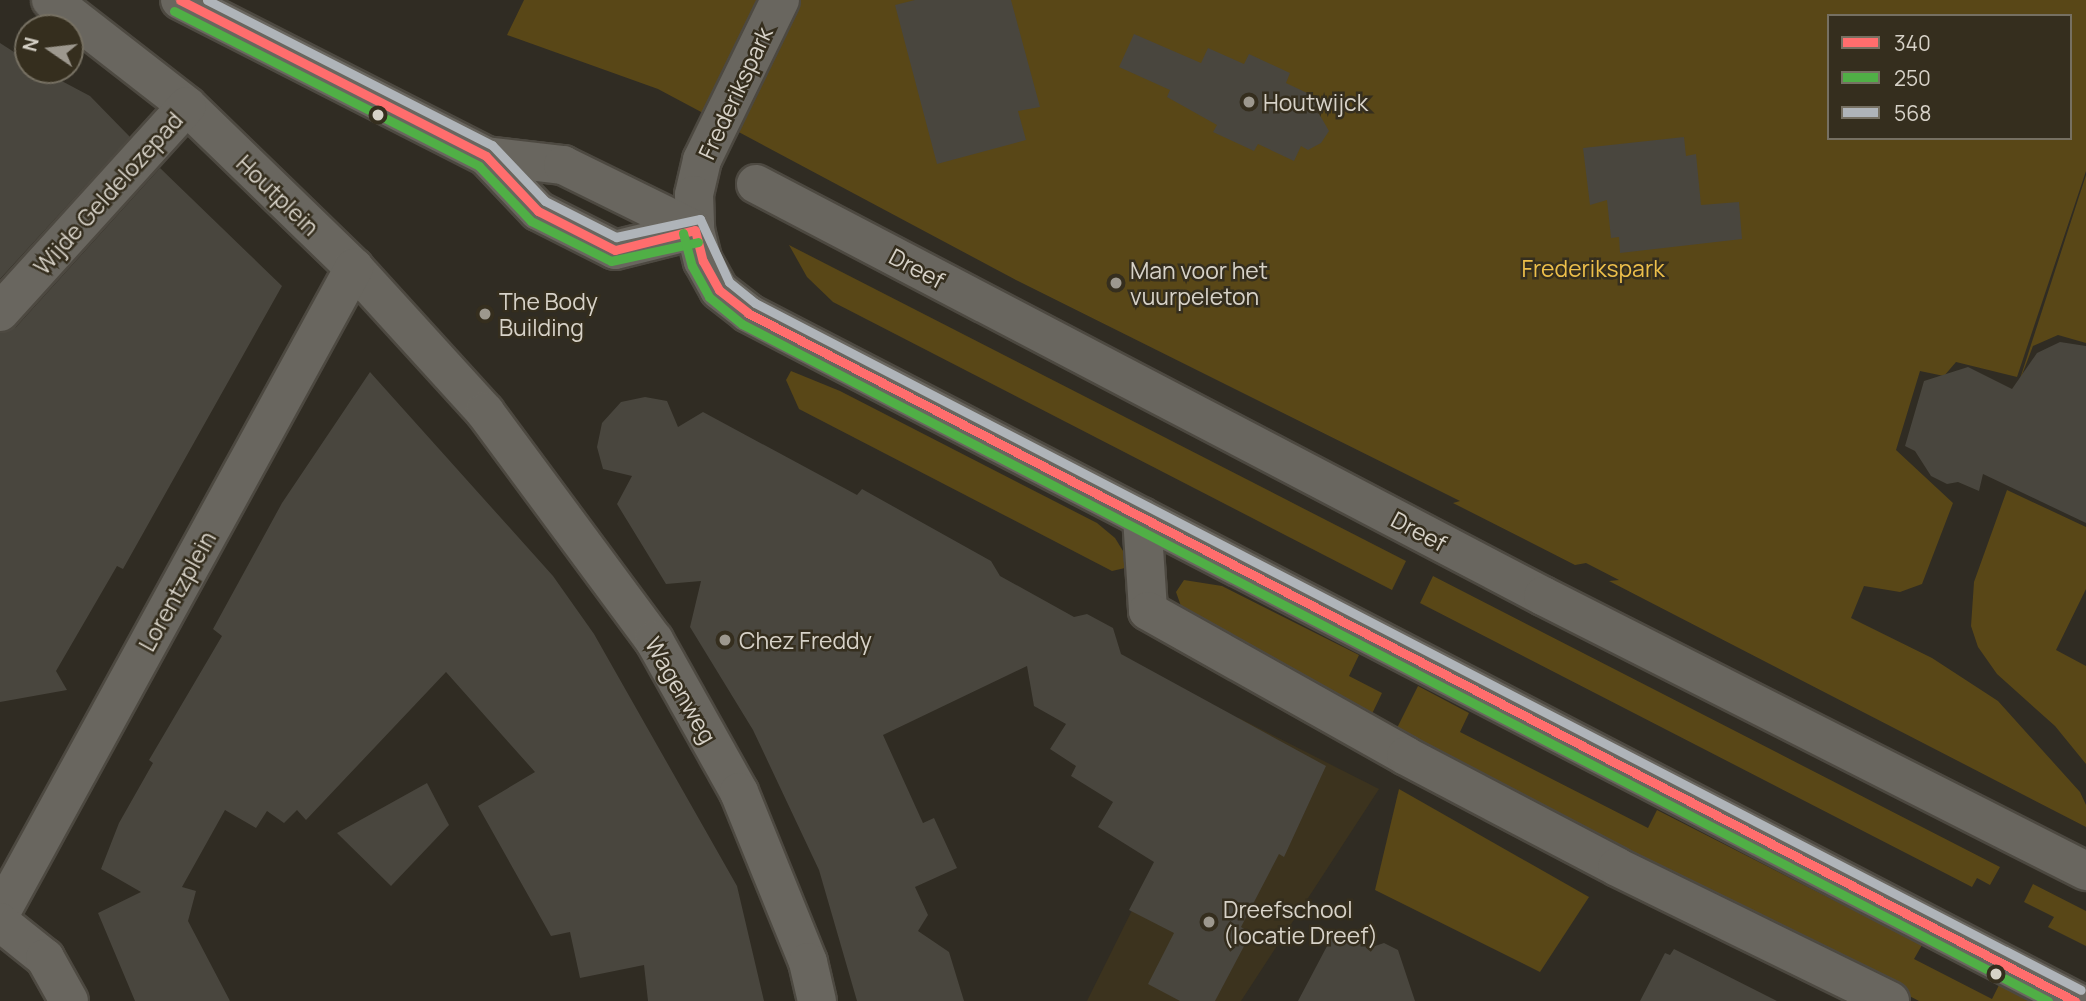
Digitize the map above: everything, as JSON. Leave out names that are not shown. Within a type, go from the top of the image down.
[{"type":"street","name":"Houtplein","points":[[51,0],[187,106],[354,268],[485,412]]},
{"type":"street","points":[[180,0],[486,156],[538,211],[615,250],[695,230]]},
{"type":"street","name":"Frederikspark","points":[[695,230],[694,195],[702,160],[780,0]]},
{"type":"street","name":"Wijde Geldelozepad","points":[[0,312],[187,106]]},
{"type":"street","points":[[486,156],[563,165],[695,230],[703,261],[719,290],[748,313],[2075,1001]]},
{"type":"street","name":"Dreef","points":[[756,184],[1568,609],[2086,871]]},
{"type":"street","name":"Lorentzplein","points":[[0,914],[354,268]]},
{"type":"street","name":"Wagenweg","points":[[485,412],[654,640],[739,792],[808,962],[817,1001]]},
{"type":"street","points":[[1142,517],[1148,611],[1453,781],[1890,1001]]},
{"type":"street","points":[[0,922],[45,958],[69,1001]]},
{"type":"shaded area","name":"Dreefschool (locatie Dreef)","points":[[1239,718],[1379,789],[1241,1001],[1087,1001],[1168,838]]},
{"type":"green space","name":"Frederikspark","points":[[524,0],[2086,0],[2086,171],[2017,377],[1956,362],[1944,376],[1920,371],[1896,450],[1953,503],[1922,584],[1900,592],[1864,586],[1851,618],[1932,658],[1998,701],[2080,792],[2086,805],[2086,827],[1609,581],[1619,580],[1586,563],[1575,565],[1453,503],[1460,501],[1016,280],[658,89],[507,35]]},
{"type":"green space","points":[[2086,175],[2086,343],[2058,335],[2033,346],[2017,388]]},
{"type":"green space","points":[[789,245],[1406,561],[1392,590],[833,302],[807,277]]},
{"type":"green space","points":[[791,371],[840,391],[1097,523],[1115,538],[1128,559],[1125,568],[1112,571],[799,409],[786,380]]},
{"type":"green space","points":[[2007,490],[2086,527],[2086,589],[2056,650],[2086,666],[2086,764],[2055,726],[1997,674],[1978,647],[1971,626],[1974,582]]},
{"type":"green space","points":[[1433,576],[2000,867],[1990,885],[1977,878],[1972,887],[1420,603]]},
{"type":"green space","points":[[1184,580],[1222,586],[1359,655],[1349,676],[1382,693],[1370,718],[1182,609],[1176,592]]},
{"type":"green space","points":[[1418,686],[1469,713],[1460,732],[1648,828],[1657,810],[1922,945],[1914,959],[1992,999],[1999,985],[2029,1001],[1919,1001],[1396,730]]},
{"type":"green space","points":[[1399,789],[1589,897],[1540,972],[1375,890]]},
{"type":"green space","points":[[2033,884],[2086,911],[2086,946],[2048,927],[2054,917],[2024,902]]},
{"type":"building","points":[[915,0],[1011,0],[1040,107],[1018,111],[1026,140],[937,164],[895,5]]},
{"type":"building","name":"Houtwijck","points":[[1134,34],[1201,63],[1208,48],[1244,64],[1249,54],[1290,73],[1286,83],[1322,100],[1317,110],[1329,131],[1321,143],[1308,150],[1301,146],[1294,161],[1258,144],[1254,151],[1213,132],[1217,125],[1167,97],[1170,90],[1119,67]]},
{"type":"building","points":[[0,43],[14,52],[14,84],[67,84],[90,96],[130,137],[0,279]]},
{"type":"building","points":[[1684,137],[1686,156],[1696,154],[1701,205],[1739,202],[1742,239],[1620,253],[1619,237],[1611,238],[1607,200],[1590,205],[1583,148]]},
{"type":"building","points":[[160,168],[282,286],[123,569],[117,566],[56,671],[67,690],[0,702],[0,333],[16,327]]},
{"type":"building","points":[[2060,342],[2086,346],[2086,523],[1983,474],[1979,491],[1958,482],[1947,484],[1931,476],[1915,451],[1905,446],[1924,381],[1968,367],[2012,389],[2037,353]]},
{"type":"building","points":[[370,372],[553,576],[594,634],[737,886],[764,1001],[648,1001],[644,965],[580,978],[570,932],[551,936],[478,806],[535,772],[446,672],[306,820],[297,810],[284,823],[267,811],[256,828],[225,810],[182,887],[196,891],[188,921],[230,1001],[135,1001],[98,913],[141,892],[101,869],[119,823],[153,763],[149,760],[222,636],[213,629],[282,503]]},
{"type":"building","points":[[645,397],[667,401],[678,427],[703,412],[857,495],[862,489],[991,561],[1000,576],[1074,617],[1087,614],[1113,628],[1121,654],[1326,766],[1284,857],[1279,854],[1241,927],[1251,933],[1215,1001],[1180,1001],[1148,984],[1174,933],[1129,910],[1154,862],[1098,827],[1113,802],[1071,776],[1076,766],[1050,749],[1066,724],[1034,706],[1027,666],[883,735],[923,823],[934,818],[957,868],[915,887],[928,915],[918,931],[949,952],[964,1001],[857,1001],[819,870],[753,730],[690,627],[701,581],[666,584],[617,504],[632,476],[603,469],[597,447],[602,423],[621,402]]},
{"type":"building","points":[[427,783],[449,825],[391,886],[337,833]]},
{"type":"building","points":[[1335,931],[1369,948],[1384,943],[1398,950],[1415,1001],[1298,1001]]},
{"type":"building","points":[[1674,949],[1777,1001],[1640,1001],[1665,953],[1670,955]]},
{"type":"transit line","name":"340","points":[[180,0],[486,156],[538,211],[615,250],[695,230]]},
{"type":"transit line","name":"568","points":[[207,0],[492,145],[545,201],[616,237],[700,219],[729,282],[755,303],[2081,990]]},
{"type":"transit line","name":"250","points":[[174,11],[479,166],[531,221],[611,261],[698,242]]},
{"type":"transit line","name":"340","points":[[695,230],[703,261],[719,290],[748,313],[2075,1001]]},
{"type":"transit line","name":"250","points":[[683,233],[692,266],[709,297],[742,324],[2048,1001]]},
{"type":"place","name":"Houtwijck","points":[[1249,102]]},
{"type":"place","name":"Man voor het vuurpeleton","points":[[1116,283]]},
{"type":"place","name":"The Body Building","points":[[485,314]]},
{"type":"place","name":"Chez Freddy","points":[[725,640]]},
{"type":"place","name":"Dreefschool (locatie Dreef)","points":[[1209,922]]}]
